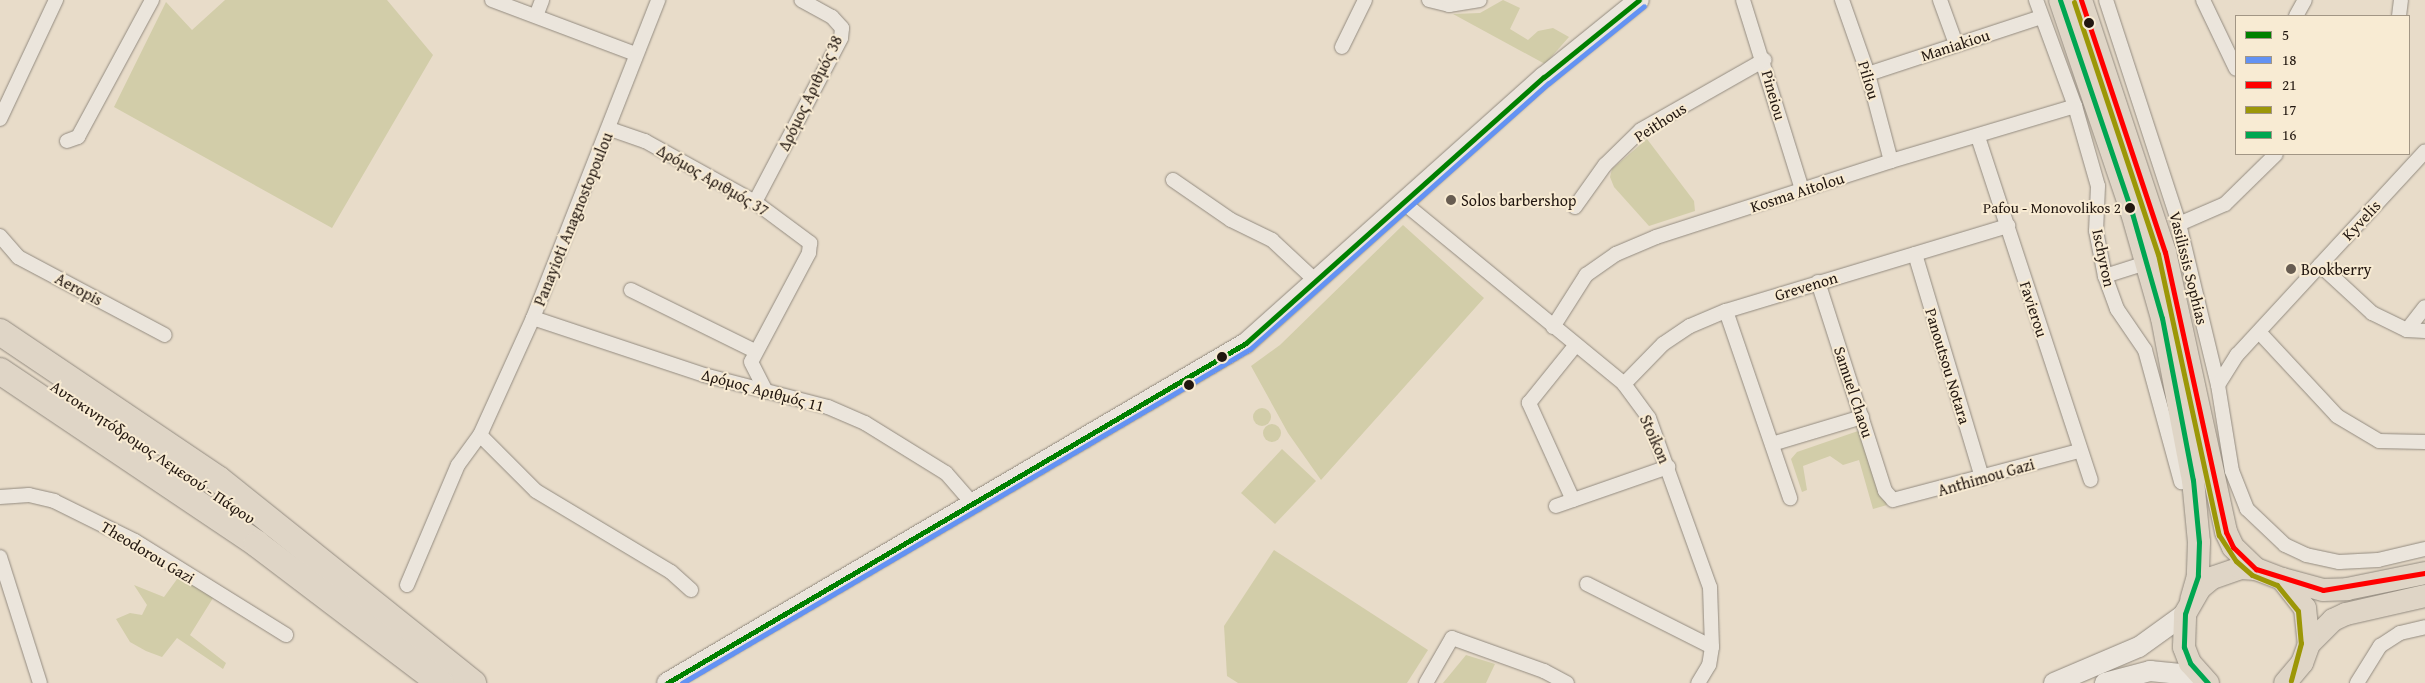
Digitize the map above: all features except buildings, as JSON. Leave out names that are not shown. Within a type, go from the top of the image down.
[{"type":"highway","points":[[0,332],[218,479],[306,554],[434,669],[473,683]]},
{"type":"highway","name":"Αυτοκινητόδρομος Λεμεσού - Πάφου","points":[[0,351],[306,554]]},
{"type":"highway","name":"Αυτοκινητόδρομος Λεμεσού - Πάφου","points":[[0,371],[258,544],[434,669]]},
{"type":"highway","points":[[0,388],[102,438]]},
{"type":"main road","points":[[667,683],[971,502],[1246,343],[1318,282],[1544,77],[1639,0]]},
{"type":"main road","points":[[2060,0],[2146,263],[2162,318],[2193,480],[2200,563],[2188,607],[2184,647],[2204,680]]},
{"type":"main road","points":[[2081,0],[2165,252],[2207,434],[2226,532],[2233,547],[2256,568],[2282,579],[2323,590],[2346,589],[2425,573]]},
{"type":"main road","points":[[2054,683],[2139,647],[2188,607],[2212,578],[2233,570],[2256,568]]},
{"type":"main road","points":[[2282,579],[2305,608],[2303,663]]},
{"type":"main road","points":[[2285,683],[2303,663],[2333,620],[2346,614],[2425,596]]},
{"type":"main road","points":[[2105,683],[2150,671],[2204,680]]},
{"type":"street","points":[[0,120],[56,0]]},
{"type":"street","points":[[67,140],[78,137],[152,0]]},
{"type":"street","points":[[492,0],[636,54]]},
{"type":"street","points":[[536,16],[542,0]]},
{"type":"street","name":"Panayioti Anagnostopoulou","points":[[407,585],[458,465],[480,435],[533,318],[610,129],[636,54],[658,0]]},
{"type":"street","name":"Δρόμος Αριθμός 38","points":[[755,202],[841,38],[842,28],[832,17],[801,0]]},
{"type":"street","points":[[1342,47],[1365,0]]},
{"type":"street","points":[[1429,0],[1449,5],[1480,0]]},
{"type":"street","name":"Pineiou","points":[[1743,0],[1764,60],[1802,190]]},
{"type":"street","name":"Piliou","points":[[1842,0],[1868,74],[1892,161]]},
{"type":"street","points":[[1940,0],[1956,44]]},
{"type":"street","name":"Ischyron","points":[[2036,0],[2075,106],[2098,186],[2096,230],[2105,276],[2116,309],[2145,350],[2180,482]]},
{"type":"street","name":"Vasilissis Sophias","points":[[2106,0],[2179,224],[2218,385],[2239,494],[2247,510],[2268,532],[2284,545],[2339,562],[2378,560],[2425,549]]},
{"type":"street","points":[[2203,0],[2235,63]]},
{"type":"street","points":[[2297,15],[2305,0]]},
{"type":"street","points":[[2399,15],[2401,0]]},
{"type":"street","name":"Maniakiou","points":[[1868,74],[2041,17]]},
{"type":"street","name":"Peithous","points":[[1575,206],[1605,165],[1641,130],[1764,60]]},
{"type":"street","name":"Kosma Aitolou","points":[[1552,327],[1586,274],[1610,256],[1656,237],[1892,161],[1978,137],[2075,106]]},
{"type":"street","name":"Δρόμος Αριθμός 37","points":[[610,129],[645,141],[755,202],[810,243],[810,253],[755,351]]},
{"type":"street","name":"Favierou","points":[[1978,137],[2079,451],[2091,480]]},
{"type":"street","name":"Kyvelis","points":[[2218,385],[2237,355],[2260,333],[2425,151]]},
{"type":"street","points":[[2179,224],[2224,204],[2275,155]]},
{"type":"street","points":[[1174,180],[1232,220],[1272,240],[1318,282]]},
{"type":"street","name":"Stoikon","points":[[1404,203],[1575,346],[1624,384],[1649,418],[1710,587],[1712,647],[1709,665],[1698,683]]},
{"type":"street","name":"Grevenon","points":[[1624,384],[1663,344],[1690,326],[1726,311],[2008,226]]},
{"type":"street","name":"Aeropis","points":[[0,236],[18,257],[165,335]]},
{"type":"street","name":"Panoutsou Notara","points":[[1915,254],[1982,478]]},
{"type":"street","points":[[2105,276],[2146,263]]},
{"type":"street","points":[[2320,265],[2372,313],[2407,330],[2425,331]]},
{"type":"street","name":"Samuel Chaou","points":[[1818,282],[1885,491],[1893,500]]},
{"type":"street","points":[[631,290],[755,351],[752,368],[760,376],[766,391]]},
{"type":"street","points":[[2407,330],[2425,306]]},
{"type":"street","points":[[1726,311],[1790,498]]},
{"type":"street","name":"Δρόμος Αριθμός 11","points":[[533,318],[704,375],[828,407],[865,423],[946,473],[971,502]]},
{"type":"street","points":[[2260,333],[2337,416],[2379,441],[2425,442]]},
{"type":"street","points":[[1573,500],[1529,402],[1575,346]]},
{"type":"street","points":[[2211,354],[2237,355]]},
{"type":"street","points":[[2207,434],[2222,412]]},
{"type":"street","points":[[1772,444],[1862,417]]},
{"type":"street","points":[[480,435],[536,491],[671,572],[691,590]]},
{"type":"street","name":"Anthimou Gazi","points":[[1893,500],[2079,451]]},
{"type":"street","points":[[1556,506],[1668,467]]},
{"type":"street","name":"Theodorou Gazi","points":[[0,497],[29,495],[54,501],[135,541],[286,635]]},
{"type":"street","points":[[0,557],[40,683]]},
{"type":"street","points":[[1587,584],[1712,647]]},
{"type":"street","points":[[2357,683],[2380,646],[2400,633],[2425,627]]},
{"type":"street","points":[[1426,683],[1452,638],[1544,671],[1567,683]]},
{"type":"shaded area","points":[[225,0],[387,0],[433,55],[332,228],[114,107],[166,2],[192,30]]},
{"type":"shaded area","points":[[1503,0],[1520,8],[1510,29],[1528,40],[1538,31],[1553,28],[1569,37],[1545,64],[1453,14],[1480,13]]},
{"type":"shaded area","points":[[1647,139],[1694,201],[1695,211],[1649,226],[1614,187],[1610,177],[1612,169]]},
{"type":"shaded area","points":[[1403,225],[1484,298],[1321,480],[1288,433],[1251,366],[1280,345]]},
{"type":"shaded area","points":[[1262,408],[1268,411],[1271,417],[1268,423],[1262,426],[1256,423],[1253,417],[1256,411]]},
{"type":"shaded area","points":[[1272,424],[1278,427],[1281,433],[1278,439],[1272,442],[1266,439],[1263,433],[1266,427]]},
{"type":"shaded area","points":[[1858,431],[1865,435],[1887,505],[1873,509],[1859,460],[1843,465],[1830,456],[1803,466],[1807,490],[1802,492],[1791,459],[1797,452]]},
{"type":"shaded area","points":[[1282,449],[1316,481],[1275,524],[1241,493]]},
{"type":"shaded area","points":[[1274,550],[1428,650],[1407,683],[1238,683],[1227,676],[1224,626]]},
{"type":"shaded area","points":[[180,575],[213,598],[190,635],[226,663],[223,669],[177,638],[162,657],[146,651],[130,642],[116,619],[130,613],[142,615],[147,605],[134,585],[164,597]]},
{"type":"shaded area","points":[[1466,655],[1495,664],[1486,683],[1443,683]]},
{"type":"transit line","name":"5","points":[[667,683],[1246,343],[1544,77],[1639,0]]},
{"type":"transit line","name":"16","points":[[2060,0],[2132,213],[2162,318],[2193,480],[2199,542],[2198,576],[2185,614],[2184,647],[2190,663],[2208,683]]},
{"type":"transit line","name":"21","points":[[2081,0],[2165,252],[2226,532],[2233,547],[2256,569],[2323,590],[2425,573]]},
{"type":"transit line","name":"17","points":[[2074,2],[2158,254],[2219,535],[2236,561],[2252,575],[2277,585],[2298,611],[2301,643],[2291,681]]},
{"type":"transit line","name":"18","points":[[682,683],[1250,349],[1549,83],[1644,6]]},
{"type":"place","name":"Solos barbershop","points":[[1451,200]]},
{"type":"place","name":"Pafou - Monovolikos 2","points":[[2130,208]]},
{"type":"place","name":"Bookberry","points":[[2291,269]]}]
